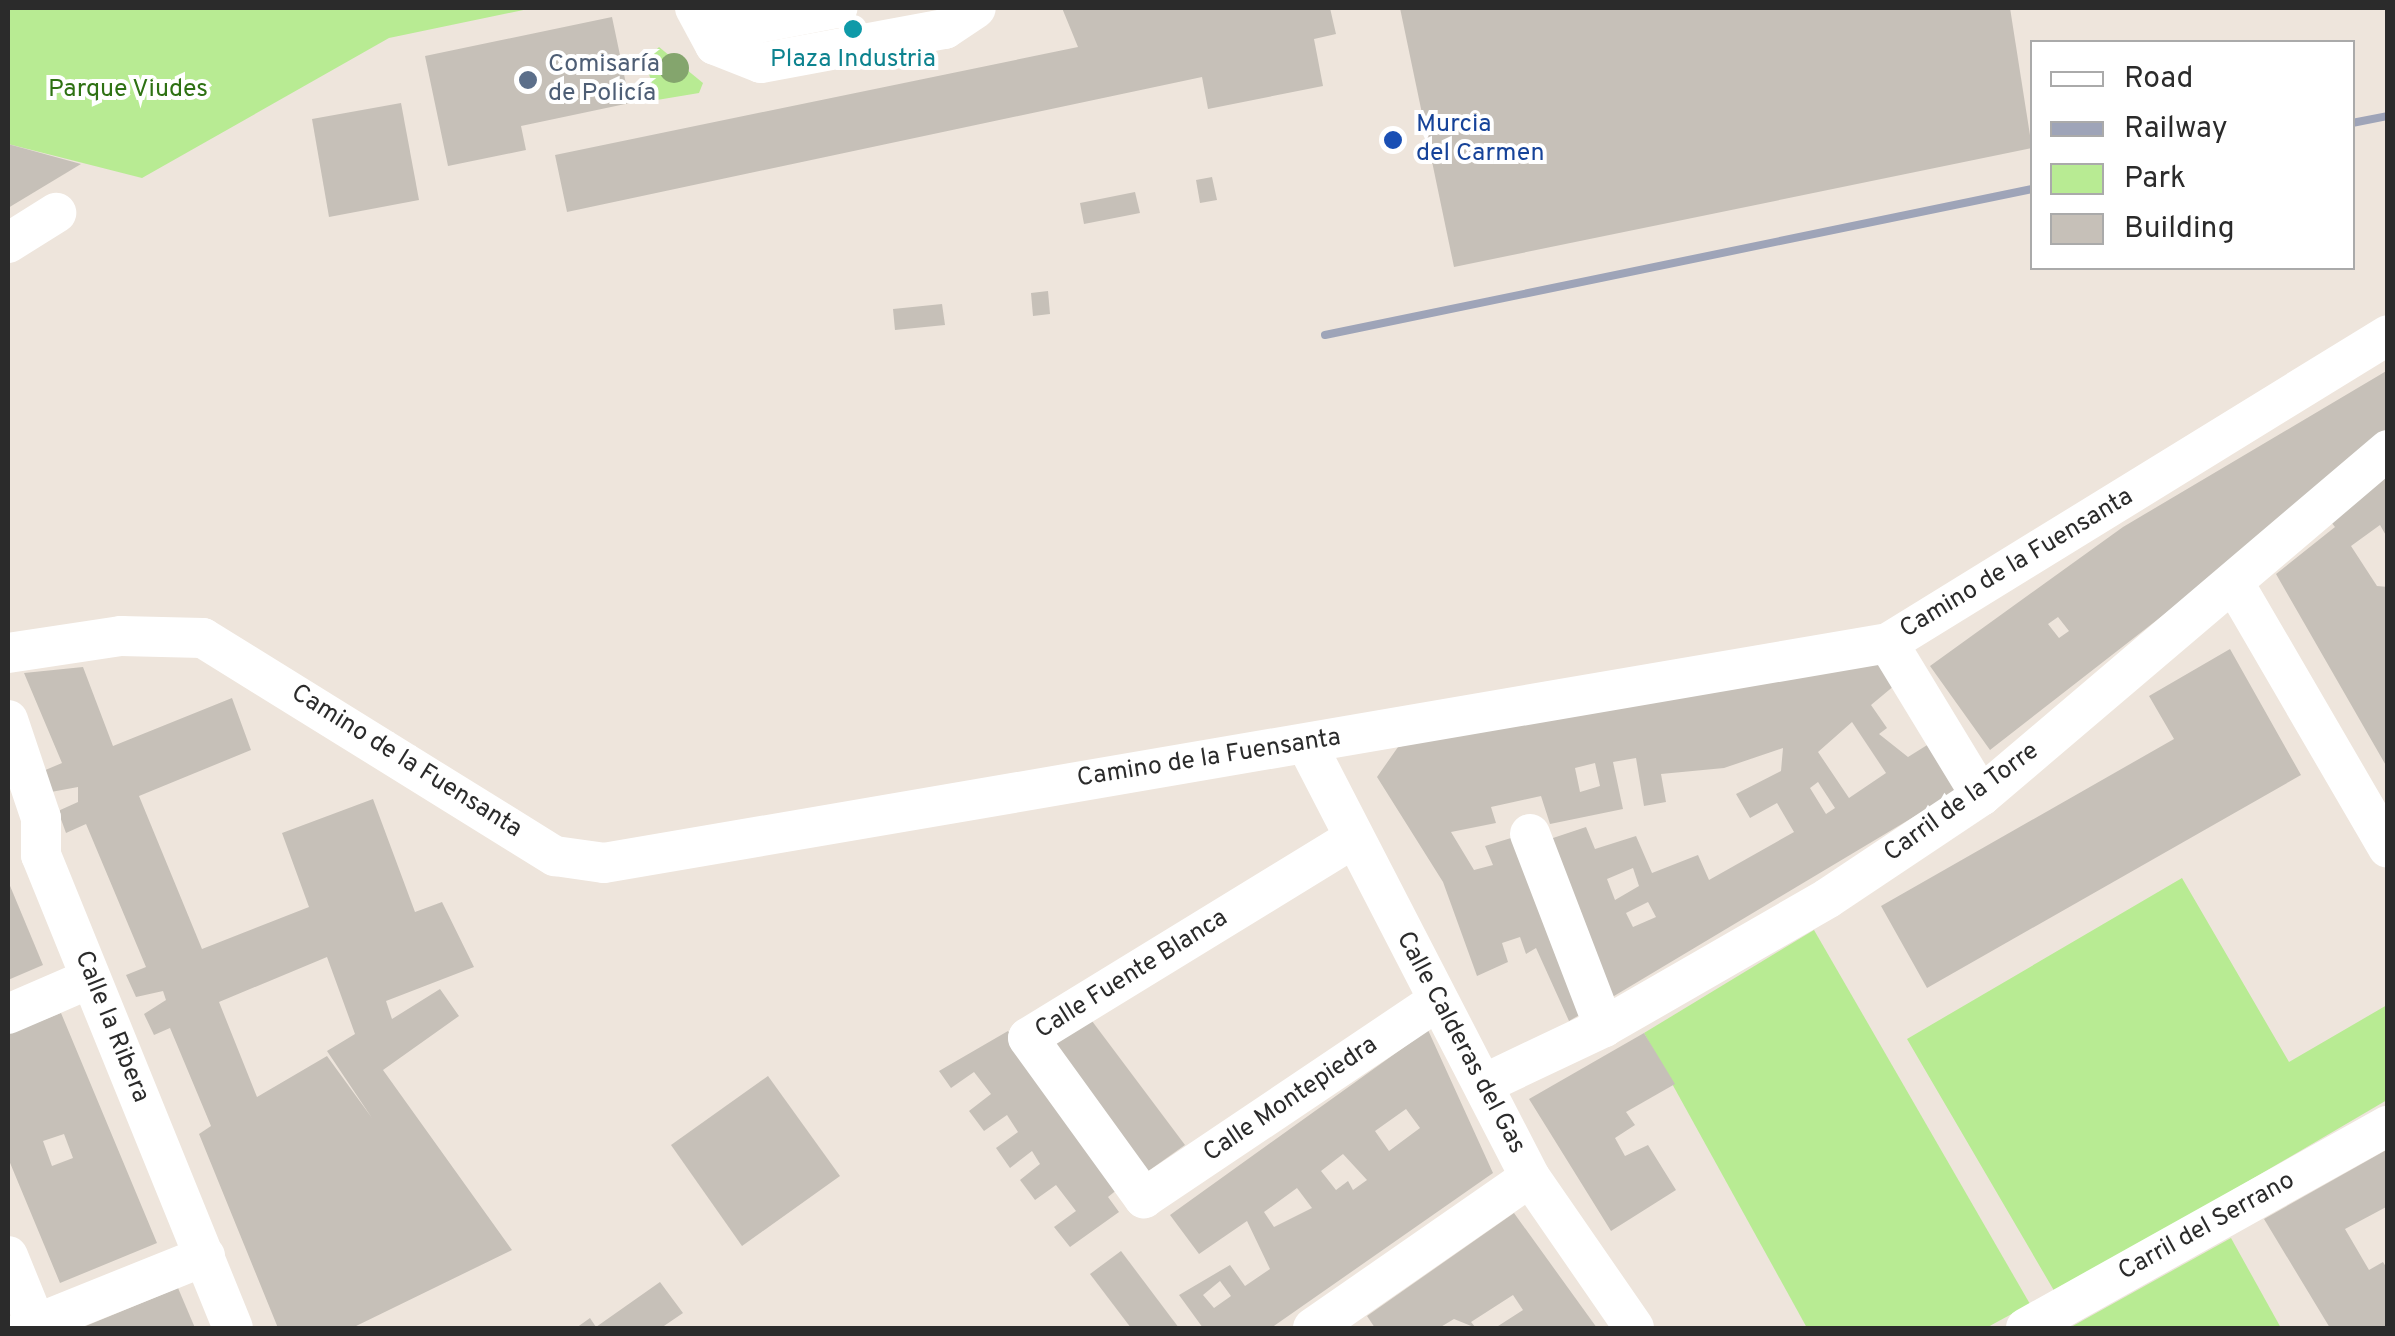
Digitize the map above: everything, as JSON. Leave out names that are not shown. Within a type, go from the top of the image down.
[{"type":"street","points":[[696,8],[715,45],[761,62],[946,28],[976,8]]},
{"type":"street","points":[[708,8],[736,24],[836,8]]},
{"type":"street","points":[[8,242],[56,212]]},
{"type":"street","name":"Camino de la Fuensanta","points":[[8,654],[121,636],[202,638],[555,856],[604,863],[1888,643],[2388,335]]},
{"type":"street","name":"Carril de la Torre","points":[[1486,1082],[1604,1027],[1982,796],[2236,585],[2388,450]]},
{"type":"street","points":[[2236,585],[2378,817]]},
{"type":"street","points":[[1888,643],[1982,796]]},
{"type":"street","name":"Calle la Ribera","points":[[8,720],[24,826],[41,855],[233,1328]]},
{"type":"street","name":"Calle Calderas del Gas","points":[[1307,745],[1438,1001],[1486,1082],[1530,1177],[1634,1328]]},
{"type":"street","points":[[1530,834],[1604,1027]]},
{"type":"street","name":"Calle Fuente Blanca","points":[[1144,1198],[1028,1038],[1354,838]]},
{"type":"street","points":[[8,1014],[91,978]]},
{"type":"street","name":"Calle Montepiedra","points":[[1144,1198],[1438,1001]]},
{"type":"street","name":"Carril del Serrano","points":[[2026,1328],[2388,1126]]},
{"type":"street","points":[[1313,1328],[1356,1316],[1530,1177]]},
{"type":"street","points":[[8,1256],[31,1327],[204,1256]]},
{"type":"green space","name":"Parque Viudes","points":[[8,8],[533,8],[389,38],[142,178],[8,144]]},
{"type":"green space","points":[[659,47],[703,83],[699,93],[657,100],[645,61]]},
{"type":"green space","points":[[2182,878],[2289,1062],[2387,1005],[2387,1100],[2056,1294],[1907,1039]]},
{"type":"green space","points":[[1814,930],[2030,1304],[1986,1328],[1807,1328],[1644,1033]]},
{"type":"green space","points":[[2231,1238],[2281,1328],[2071,1327]]},
{"type":"building","points":[[1062,8],[1330,8],[1336,34],[1314,39],[1323,86],[1208,109],[1202,77],[567,212],[555,155],[1078,47]]},
{"type":"building","points":[[1400,8],[2010,8],[2030,148],[1454,267]]},
{"type":"building","name":"Comisaría de Policía","points":[[612,17],[630,103],[521,126],[526,150],[448,166],[425,56]]},
{"type":"building","points":[[401,103],[419,200],[329,217],[312,119]]},
{"type":"building","points":[[8,144],[81,164],[8,208]]},
{"type":"building","points":[[1212,177],[1217,200],[1200,203],[1196,180]]},
{"type":"building","points":[[1135,192],[1140,213],[1084,224],[1080,203]]},
{"type":"building","points":[[1048,291],[1050,314],[1033,316],[1031,293]]},
{"type":"building","points":[[942,304],[945,325],[895,330],[893,309]]},
{"type":"building","points":[[2388,370],[2388,440],[1990,750],[1930,666],[2123,527]],"holes":[[[2058,617],[2069,631],[2059,638],[2048,624]]]},
{"type":"building","points":[[2388,467],[2388,539],[2380,525],[2351,546],[2377,586],[2388,587],[2388,769],[2276,574],[2335,527],[2323,512]]},
{"type":"building","points":[[2230,649],[2301,775],[1927,988],[1881,906],[2174,739],[2149,696]]},
{"type":"building","points":[[1878,660],[1895,685],[1871,705],[1887,728],[1879,734],[1908,757],[1932,742],[1962,788],[1604,1002],[1541,842],[1586,827],[1595,849],[1636,836],[1652,873],[1698,855],[1709,880],[1794,832],[1777,803],[1750,818],[1736,794],[1781,771],[1783,748],[1724,768],[1661,774],[1666,802],[1644,806],[1636,758],[1613,762],[1623,809],[1550,824],[1541,796],[1491,807],[1496,823],[1451,832],[1474,870],[1493,865],[1485,846],[1524,834],[1590,1009],[1569,1021],[1536,948],[1526,954],[1520,937],[1502,943],[1508,962],[1477,976],[1443,882],[1377,777],[1398,747]],"holes":[[[1852,722],[1886,773],[1849,798],[1818,752]],[[1595,763],[1600,786],[1580,792],[1575,768]],[[1818,782],[1835,808],[1826,814],[1810,788]],[[1633,868],[1639,886],[1615,900],[1607,879]],[[1648,902],[1656,917],[1633,927],[1626,913]]]},
{"type":"building","points":[[83,667],[113,746],[232,698],[251,750],[139,796],[202,949],[309,907],[282,833],[373,799],[415,912],[442,902],[474,967],[386,1001],[392,1019],[440,989],[459,1016],[383,1070],[512,1250],[352,1328],[278,1328],[199,1134],[211,1126],[170,1028],[154,1035],[144,1014],[166,1000],[163,991],[136,997],[126,975],[146,967],[86,824],[66,833],[58,811],[78,802],[78,787],[51,792],[43,771],[62,763],[24,673]],"holes":[[[327,957],[355,1034],[327,1051],[372,1118],[327,1056],[257,1097],[219,1002]]]},
{"type":"building","points":[[8,881],[43,965],[8,980]]},
{"type":"building","points":[[61,1013],[157,1243],[60,1283],[8,1158],[8,1034]],"holes":[[[64,1134],[73,1158],[52,1166],[43,1141]]]},
{"type":"building","points":[[1089,1017],[1185,1145],[1147,1172],[1050,1040]]},
{"type":"building","points":[[1428,1030],[1493,1173],[1271,1328],[1203,1328],[1179,1295],[1230,1265],[1245,1286],[1270,1269],[1247,1221],[1199,1254],[1170,1215]],"holes":[[[1406,1109],[1420,1128],[1389,1151],[1375,1131]],[[1343,1154],[1367,1180],[1353,1190],[1348,1181],[1336,1190],[1321,1171]],[[1297,1188],[1312,1208],[1274,1227],[1264,1212]],[[1220,1281],[1231,1296],[1214,1308],[1203,1295]]]},
{"type":"building","points":[[1008,1031],[1124,1184],[1108,1197],[1119,1212],[1070,1247],[1054,1227],[1076,1211],[1056,1185],[1035,1200],[1020,1180],[1040,1164],[1032,1151],[1010,1168],[996,1148],[1018,1132],[1007,1115],[984,1131],[969,1111],[991,1094],[974,1072],[951,1088],[939,1071]]},
{"type":"building","points":[[1644,1033],[1675,1084],[1626,1112],[1635,1125],[1615,1138],[1625,1156],[1648,1145],[1676,1190],[1611,1231],[1529,1099]]},
{"type":"building","points":[[768,1076],[840,1176],[742,1246],[671,1145]]},
{"type":"building","points":[[2388,1149],[2388,1206],[2345,1229],[2369,1270],[2383,1262],[2388,1270],[2388,1328],[2330,1328],[2264,1219]]},
{"type":"building","points":[[1514,1213],[1597,1328],[1495,1328],[1523,1310],[1513,1295],[1471,1322],[1476,1328],[1454,1319],[1439,1328],[1375,1328],[1367,1316]]},
{"type":"building","points":[[1121,1251],[1179,1328],[1131,1328],[1090,1274]]},
{"type":"building","points":[[660,1282],[683,1313],[661,1328],[576,1328],[590,1318],[596,1327]]},
{"type":"building","points":[[178,1288],[195,1328],[81,1328]]},
{"type":"railway","points":[[2355,122],[2388,116]]},
{"type":"railway","points":[[1325,335],[2030,189]]},
{"type":"place","name":"Plaza Industria","points":[[853,29]]},
{"type":"place","name":"Comisaría de Policía","points":[[528,80]]},
{"type":"place","name":"Murcia del Carmen","points":[[1393,140]]}]
